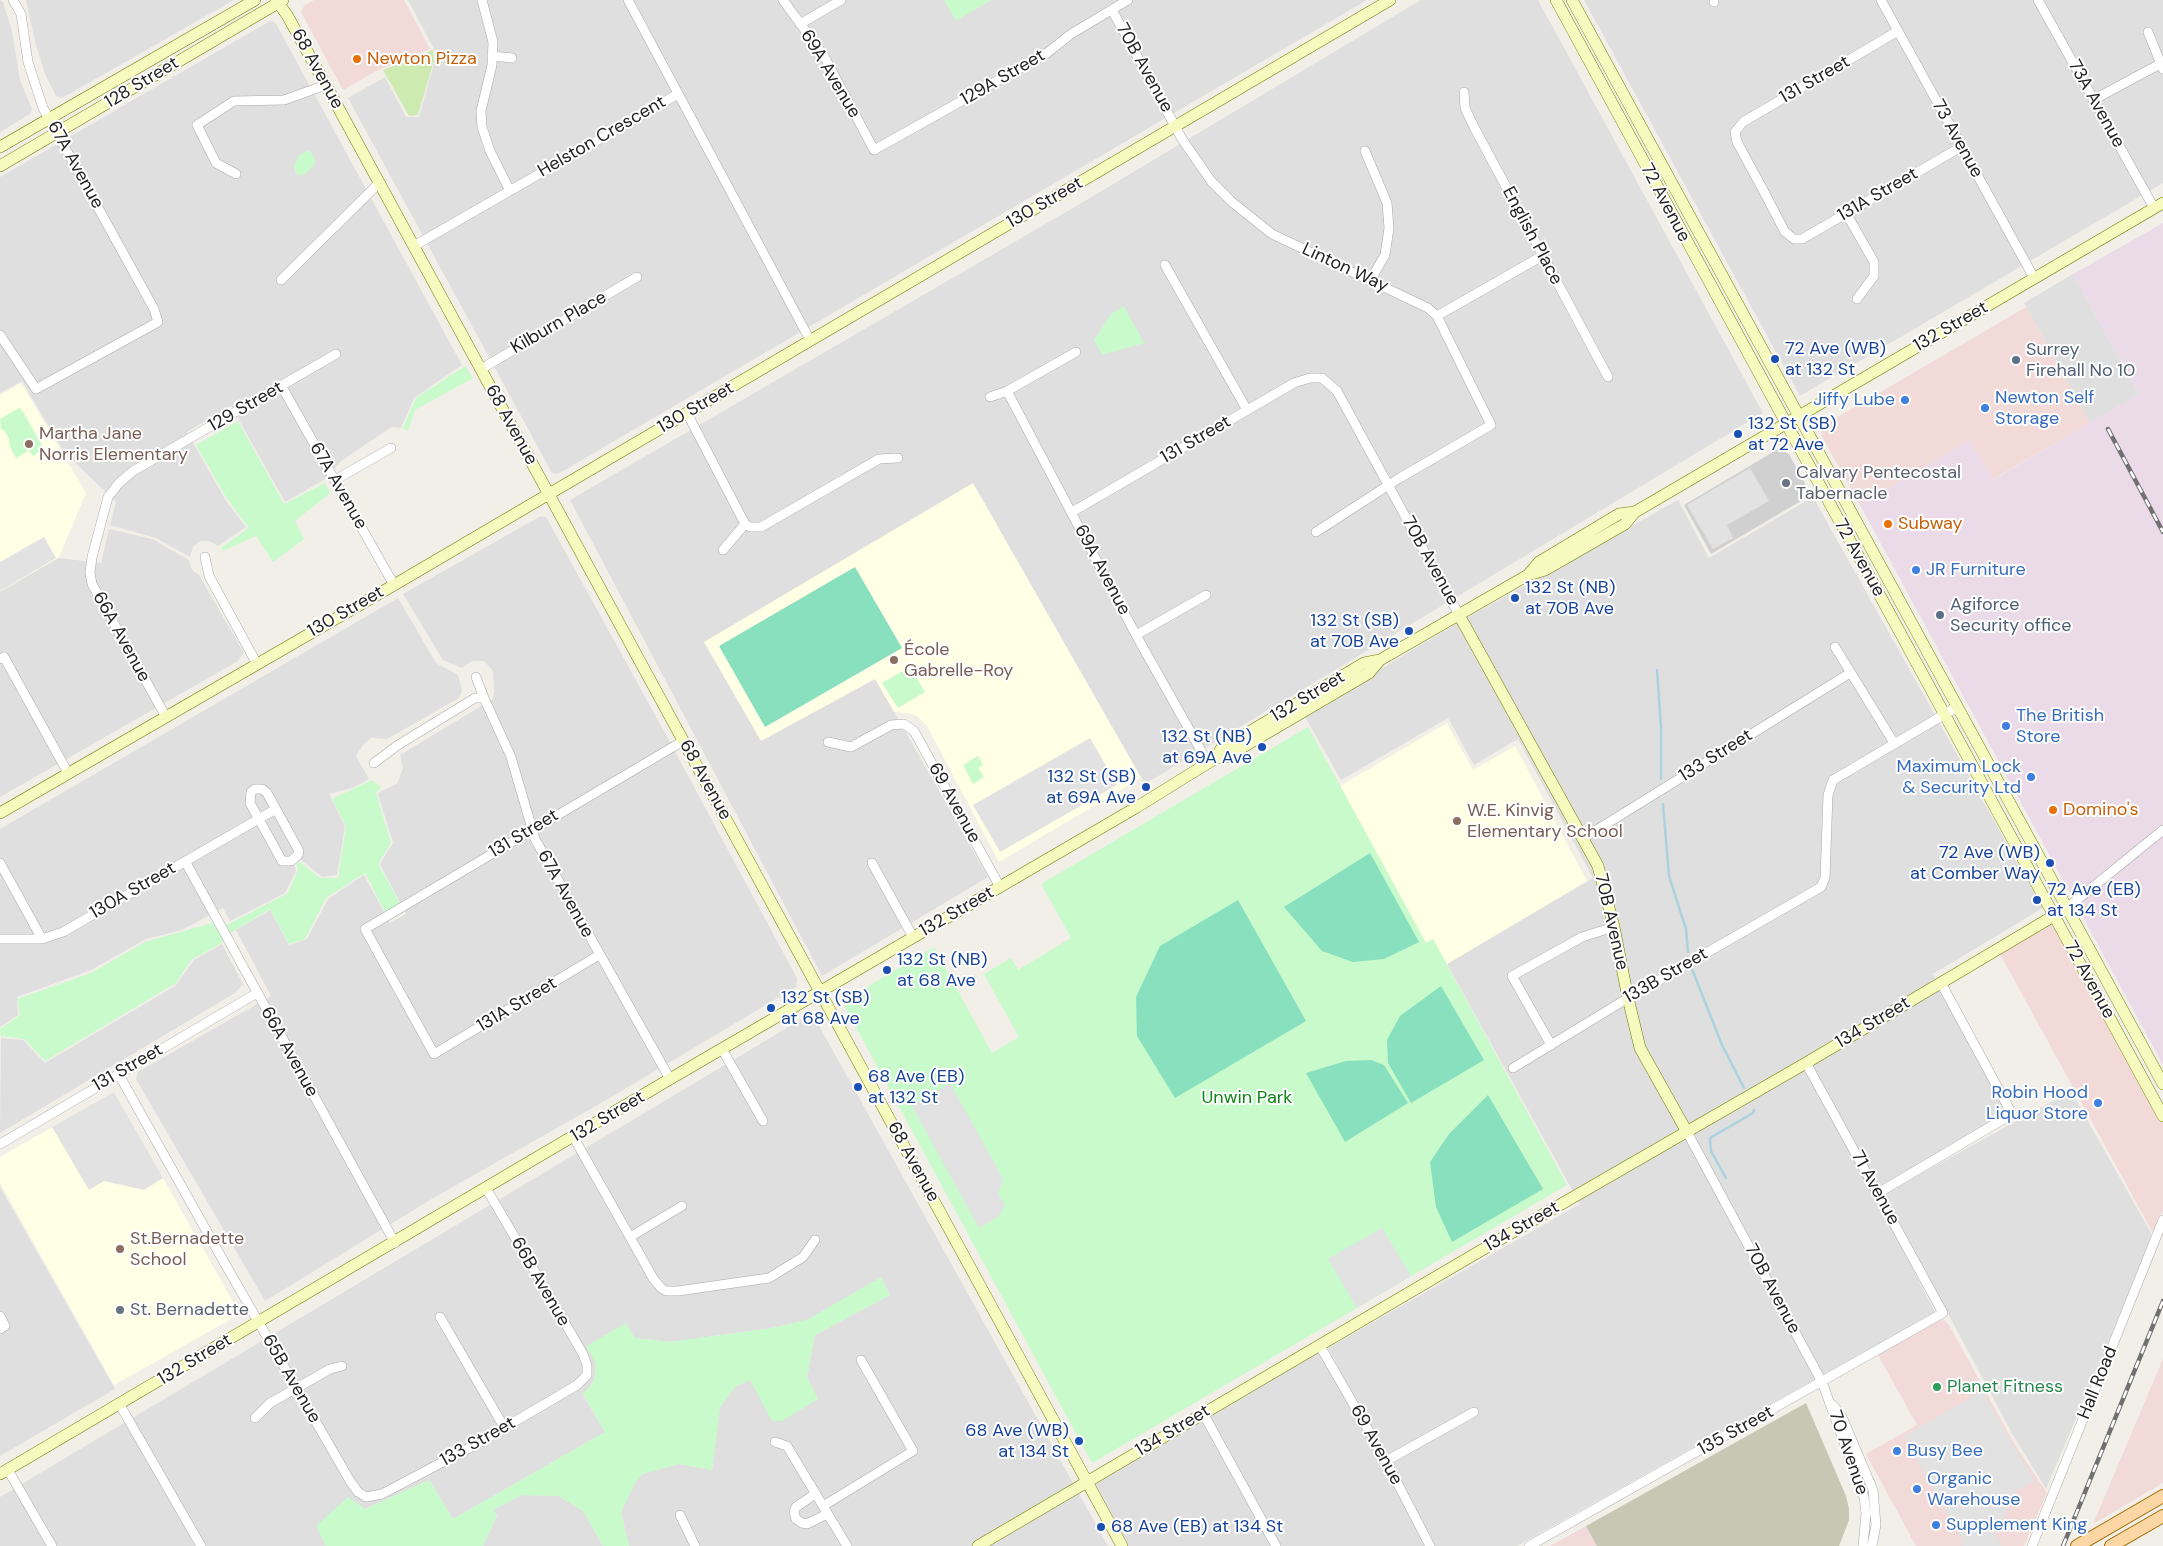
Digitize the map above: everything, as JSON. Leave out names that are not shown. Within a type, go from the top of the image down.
[{"type":"main road","name":"128 Street","points":[[0,147],[255,0]]},
{"type":"main road","name":"130 Street","points":[[0,813],[394,585],[1390,0]]},
{"type":"main road","name":"72 Avenue","points":[[1556,0],[2163,1116]]},
{"type":"main road","name":"72 Avenue","points":[[1572,0],[2163,1084]]},
{"type":"main road","name":"128 Street","points":[[0,166],[281,1]]},
{"type":"main road","name":"68 Avenue","points":[[281,1],[1122,1546]]},
{"type":"main road","name":"132 Street","points":[[4,1472],[574,1138],[670,1079],[1000,887],[1212,760],[1221,749],[1356,668],[1380,660],[1459,615],[1528,575],[1540,562],[1619,514],[1634,512],[2158,206]]},
{"type":"main road","name":"70B Avenue","points":[[1459,615],[1598,866],[1614,927],[1628,998],[1642,1053],[1687,1132]]},
{"type":"main road","name":"134 Street","points":[[978,1546],[1203,1413],[1806,1063],[2067,908]]},
{"type":"main road","points":[[2077,1546],[2163,1496]]},
{"type":"main road","points":[[2111,1546],[2163,1516]]},
{"type":"street","name":"67A Avenue","points":[[0,335],[36,389],[158,322],[154,309],[44,108],[28,62],[21,14],[13,0]]},
{"type":"street","points":[[482,0],[493,42],[492,56],[480,111],[482,127],[490,151],[510,191]]},
{"type":"street","points":[[628,0],[678,94]]},
{"type":"street","name":"69A Avenue","points":[[783,0],[824,56],[874,150]]},
{"type":"street","points":[[800,24],[841,0]]},
{"type":"street","name":"129A Street","points":[[874,150],[1047,54],[1071,34],[1128,0]]},
{"type":"street","name":"73 Avenue","points":[[1881,0],[2034,278]]},
{"type":"street","name":"73A Avenue","points":[[2038,0],[2093,100],[2158,206]]},
{"type":"street","name":"70B Avenue","points":[[1112,10],[1175,126]]},
{"type":"street","name":"131 Street","points":[[1794,239],[1785,232],[1737,142],[1735,132],[1743,122],[1898,31]]},
{"type":"street","points":[[2093,100],[2162,67],[2148,32]]},
{"type":"street","points":[[492,56],[512,58]]},
{"type":"street","points":[[236,174],[216,163],[197,125],[234,101],[284,100],[326,85]]},
{"type":"street","name":"English Place","points":[[1464,92],[1465,108],[1471,120],[1608,377]]},
{"type":"street","name":"Helston Crescent","points":[[414,246],[678,94],[810,340]]},
{"type":"street","name":"Linton Way","points":[[1175,126],[1211,181],[1232,202],[1272,234],[1428,308],[1436,316],[1491,425],[1388,486]]},
{"type":"street","name":"131A Street","points":[[1794,239],[1802,239],[1961,147]]},
{"type":"street","points":[[1365,151],[1386,203],[1389,228],[1385,255],[1370,281]]},
{"type":"street","points":[[281,280],[379,183]]},
{"type":"street","points":[[1846,213],[1874,262],[1874,276],[1857,299]]},
{"type":"street","points":[[1436,316],[1542,256]]},
{"type":"street","points":[[1165,265],[1247,410]]},
{"type":"street","name":"Kilburn Place","points":[[481,369],[637,277]]},
{"type":"street","points":[[990,397],[1007,391],[1076,352]]},
{"type":"street","name":"129 Street","points":[[100,524],[108,497],[124,477],[336,354]]},
{"type":"street","name":"131 Street","points":[[1072,512],[1294,383],[1310,378],[1322,378]]},
{"type":"street","name":"70B Avenue","points":[[1322,378],[1336,391],[1459,615]]},
{"type":"street","name":"67A Avenue","points":[[282,387],[394,585]]},
{"type":"street","name":"69A Avenue","points":[[1007,391],[1136,635],[1212,760]]},
{"type":"street","points":[[687,413],[745,524],[750,527],[761,527],[879,459],[898,458]]},
{"type":"street","points":[[335,480],[391,448]]},
{"type":"street","points":[[1316,532],[1388,486]]},
{"type":"street","name":"66A Avenue","points":[[100,524],[91,566],[92,584],[166,717]]},
{"type":"street","points":[[723,550],[745,524]]},
{"type":"street","points":[[205,557],[208,576],[257,664]]},
{"type":"street","points":[[1136,635],[1206,595]]},
{"type":"street","points":[[1835,647],[1894,743],[1957,707]]},
{"type":"street","points":[[2,658],[68,773]]},
{"type":"street","name":"133 Street","points":[[1582,839],[1850,673]]},
{"type":"street","name":"67A Avenue","points":[[476,677],[479,698],[511,757],[532,830],[670,1079]]},
{"type":"street","points":[[374,763],[398,745],[479,698]]},
{"type":"street","name":"69 Avenue","points":[[828,742],[852,747],[891,725],[904,724],[914,731],[1000,887]]},
{"type":"street","name":"131 Street","points":[[434,1054],[365,929],[683,741]]},
{"type":"street","name":"133B Street","points":[[1512,1068],[1628,998],[1821,887],[1825,878],[1828,794],[1832,782],[1894,743]]},
{"type":"street","points":[[256,789],[262,789],[267,793],[276,809],[299,851],[298,855],[291,861],[282,861],[250,803],[251,792],[256,789]]},
{"type":"street","name":"130A Street","points":[[0,939],[42,939],[62,932],[276,809]]},
{"type":"street","points":[[2067,908],[2163,830]]},
{"type":"street","name":"66A Avenue","points":[[185,861],[395,1242]]},
{"type":"street","points":[[0,863],[42,939]]},
{"type":"street","points":[[872,863],[914,937]]},
{"type":"street","points":[[1551,1046],[1512,976],[1582,937],[1614,927]]},
{"type":"street","name":"131A Street","points":[[434,1054],[600,955]]},
{"type":"street","points":[[1878,1193],[2012,1114],[1941,983]]},
{"type":"street","name":"131 Street","points":[[0,1144],[257,993]]},
{"type":"street","points":[[722,1049],[763,1121]]},
{"type":"street","name":"71 Avenue","points":[[1806,1063],[1943,1314]]},
{"type":"street","name":"65B Avenue","points":[[118,1073],[350,1481],[358,1492],[366,1497]]},
{"type":"street","name":"70B Avenue","points":[[1687,1132],[1822,1382],[1829,1399]]},
{"type":"street","points":[[574,1138],[653,1278],[661,1288],[678,1291],[769,1278],[803,1257],[815,1240]]},
{"type":"street","name":"66B Avenue","points":[[486,1188],[583,1354],[587,1365],[586,1377]]},
{"type":"street","points":[[630,1236],[682,1206]]},
{"type":"street","name":"Hall Road","points":[[2032,1546],[2163,1220]]},
{"type":"street","name":"135 Street","points":[[1529,1546],[1943,1314]]},
{"type":"street","points":[[0,1316],[5,1326],[0,1329]]},
{"type":"street","points":[[440,1317],[504,1427]]},
{"type":"street","name":"69 Avenue","points":[[1320,1346],[1386,1462],[1430,1546]]},
{"type":"street","points":[[815,1494],[796,1507],[794,1512],[796,1519],[802,1523],[807,1524],[914,1451],[861,1360]]},
{"type":"street","points":[[255,1418],[270,1403],[296,1387],[330,1369],[342,1366]]},
{"type":"street","name":"133 Street","points":[[366,1497],[382,1494],[407,1482],[577,1385],[586,1377]]},
{"type":"street","name":"70 Avenue","points":[[1829,1399],[1864,1497],[1866,1514],[1863,1546]]},
{"type":"street","name":"70 Avenue","points":[[1829,1399],[1842,1417],[1873,1490],[1876,1525],[1872,1546]]},
{"type":"street","points":[[120,1404],[201,1546]]},
{"type":"street","points":[[1386,1462],[1474,1412]]},
{"type":"street","points":[[1203,1413],[1276,1546]]},
{"type":"street","points":[[775,1442],[787,1446],[847,1546]]},
{"type":"street","points":[[4,1472],[52,1546]]},
{"type":"street","points":[[680,1515],[695,1546]]},
{"type":"shaded area","points":[[0,0],[3,2],[12,31],[20,80],[32,109],[30,114],[0,132]]},
{"type":"shaded area","points":[[26,0],[234,0],[62,98],[56,96],[45,74],[35,42]]},
{"type":"shaded area","points":[[314,0],[404,0],[430,49],[376,71],[343,90],[301,12],[304,6]]},
{"type":"shaded area","points":[[408,0],[944,0],[956,20],[991,0],[1367,0],[558,474],[552,473],[348,98],[385,77],[406,117],[419,117],[435,60],[435,51]]},
{"type":"shaded area","points":[[1421,0],[1538,0],[1763,413],[1145,784],[973,484],[761,740],[875,678],[988,877],[822,976],[570,500],[1073,208]]},
{"type":"shaded area","points":[[1584,0],[2163,0],[2163,183],[1800,396]]},
{"type":"shaded area","points":[[270,21],[275,22],[462,365],[414,398],[401,428],[392,427],[381,434],[341,461],[324,480],[285,502],[231,406],[187,432],[226,501],[246,527],[218,546],[209,541],[200,541],[193,547],[190,557],[156,538],[110,525],[116,502],[64,452],[22,381],[0,393],[0,177]]},
{"type":"shaded area","points":[[2163,223],[2163,1065],[1860,505],[1970,440],[1993,480],[2139,394],[2073,274]]},
{"type":"shaded area","points":[[2073,274],[2139,394],[2090,423],[2024,303]]},
{"type":"shaded area","points":[[2026,307],[2090,423],[1992,480],[1970,440],[1860,505],[1821,435],[1824,425]]},
{"type":"shaded area","name":"Martha Jane Norris Elementary","points":[[21,383],[86,493],[59,557],[0,591],[0,395]]},
{"type":"shaded area","points":[[1778,449],[1789,454],[1811,495],[1711,554],[1684,505]]},
{"type":"shaded area","points":[[1750,468],[1769,501],[1727,525],[1733,538],[1713,549],[1687,505]]},
{"type":"shaded area","name":"École Gabrelle-Roy","points":[[973,483],[1141,778],[999,862],[927,726],[917,716],[894,712],[875,679],[761,741],[704,642]]},
{"type":"shaded area","points":[[1813,497],[2043,908],[1933,974],[2006,1113],[1873,1192],[1935,1312],[1517,1546],[1434,1546],[1328,1348],[1580,1204],[1447,964],[1593,878],[1518,739],[1474,765],[1448,718],[1341,780],[1304,715],[1456,624],[1678,500],[1709,558]]},
{"type":"shaded area","points":[[541,516],[546,517],[665,733],[797,978],[796,987],[608,1099],[435,1197],[265,1301],[136,1079],[138,1072],[271,996],[236,930],[270,910],[289,945],[307,939],[328,899],[364,875],[390,923],[406,914],[380,864],[393,843],[378,794],[397,784],[403,768],[400,755],[493,699],[494,689],[493,671],[484,661],[472,661],[462,668],[443,660],[403,594]]},
{"type":"shaded area","points":[[109,529],[152,539],[189,560],[192,570],[199,575],[244,653],[238,661],[0,797],[0,592],[59,558],[101,563]]},
{"type":"shaded area","points":[[44,537],[56,558],[0,591],[0,562]]},
{"type":"shaded area","points":[[398,598],[436,663],[458,675],[462,690],[459,698],[387,739],[371,738],[363,745],[356,756],[369,779],[352,788],[329,794],[345,826],[337,875],[322,877],[301,860],[294,864],[296,871],[285,893],[230,921],[223,908],[182,930],[146,939],[91,970],[17,997],[18,1015],[0,1027],[0,829]]},
{"type":"shaded area","name":"W.E. Kinvig Elementary School","points":[[1447,723],[1473,770],[1515,746],[1587,881],[1447,964],[1433,939],[1426,943],[1340,786]]},
{"type":"shaded area","points":[[1090,738],[1117,785],[1000,852],[973,805]]},
{"type":"shaded area","points":[[2053,920],[2163,1123],[2163,1211],[2153,1233],[2000,954]]},
{"type":"shaded area","points":[[222,944],[243,984],[235,993],[0,1133],[1,1038],[23,1040],[45,1063],[175,986],[194,960]]},
{"type":"shaded area","points":[[812,1013],[1108,1546],[629,1546],[621,1512],[634,1485],[642,1474],[679,1464],[712,1470],[720,1407],[735,1387],[750,1380],[817,1400],[807,1377],[815,1335],[890,1295],[881,1278],[807,1320],[772,1328],[670,1342],[635,1338],[587,1345],[596,1364],[594,1381],[583,1395],[605,1432],[453,1519],[429,1480],[365,1509],[316,1526],[326,1546],[0,1546],[0,1497]]},
{"type":"shaded area","points":[[950,1083],[1003,1179],[998,1194],[1005,1205],[999,1216],[979,1228],[912,1106]]},
{"type":"shaded area","points":[[2071,1091],[2151,1233],[2150,1244],[2046,1489],[2013,1435],[1884,1194]]},
{"type":"shaded area","name":"St.Bernadette School","points":[[114,1092],[240,1314],[114,1385],[0,1183],[0,1157]]},
{"type":"shaded area","points":[[114,1092],[163,1178],[144,1190],[104,1181],[89,1190],[52,1127]]},
{"type":"shaded area","points":[[0,1187],[115,1389],[0,1456]]},
{"type":"shaded area","points":[[1382,1228],[1411,1276],[1357,1308],[1328,1259]]},
{"type":"shaded area","points":[[1941,1317],[1949,1325],[2014,1443],[2047,1493],[2024,1546],[1916,1546],[1866,1454],[1917,1425],[1878,1355]]},
{"type":"shaded area","points":[[1319,1351],[1383,1464],[1426,1546],[1121,1546],[1085,1486]]},
{"type":"shaded area","points":[[2163,1359],[2163,1483],[2093,1524]]},
{"type":"shaded area","points":[[1982,1391],[2034,1481],[2014,1492],[2016,1497],[2010,1500],[2005,1517],[1999,1520],[2001,1527],[1994,1531],[2001,1546],[1962,1546],[1961,1539],[1904,1436]]},
{"type":"shaded area","points":[[1806,1403],[1846,1496],[1849,1509],[1849,1520],[1839,1546],[1597,1546],[1586,1526]]},
{"type":"shaded area","points":[[522,1495],[559,1496],[583,1511],[603,1546],[483,1546],[497,1516],[492,1510]]},
{"type":"shaded area","points":[[1586,1526],[1597,1546],[1550,1546]]},
{"type":"green space","points":[[944,0],[991,0],[956,21]]},
{"type":"green space","points":[[433,50],[434,60],[418,115],[409,116],[383,70]]},
{"type":"green space","points":[[310,151],[315,158],[314,166],[304,175],[296,174],[294,165],[298,156]]},
{"type":"green space","points":[[1124,306],[1144,343],[1102,355],[1094,340],[1111,314]]},
{"type":"green space","points":[[465,366],[473,378],[415,410],[408,431],[403,428],[416,398]]},
{"type":"green space","points":[[19,408],[22,410],[44,449],[33,456],[29,450],[16,458],[10,447],[9,439],[4,430],[1,429],[0,419]]},
{"type":"green space","points":[[238,421],[284,504],[325,483],[330,493],[295,521],[304,539],[273,562],[256,536],[223,551],[221,548],[249,528],[226,497],[196,445]]},
{"type":"green space","points":[[855,567],[902,648],[765,727],[719,646]]},
{"type":"green space","points":[[910,667],[925,692],[898,708],[882,683]]},
{"type":"green space","name":"Unwin Park","points":[[1308,727],[1426,943],[1433,939],[1567,1185],[1092,1463],[845,1007],[848,998],[934,947],[992,1053],[1019,1037],[984,974],[1011,958],[1018,970],[1071,938],[1041,884]]},
{"type":"green space","points":[[978,756],[983,765],[978,768],[984,777],[973,784],[963,765]]},
{"type":"green space","points":[[372,780],[381,787],[376,793],[391,843],[378,864],[402,907],[387,916],[365,873],[326,898],[305,939],[289,944],[270,909],[227,935],[229,939],[191,960],[176,983],[45,1061],[24,1039],[1,1036],[0,1029],[20,1015],[17,999],[91,973],[145,942],[219,921],[223,927],[288,893],[298,870],[296,863],[300,862],[320,878],[338,878],[346,826],[332,799]]},
{"type":"green space","points":[[1370,853],[1419,942],[1384,959],[1353,962],[1322,951],[1284,907]]},
{"type":"green space","points":[[1238,900],[1306,1021],[1175,1098],[1137,1036],[1136,997],[1160,946]]},
{"type":"green space","points":[[1441,986],[1484,1060],[1411,1103],[1388,1063],[1387,1040],[1400,1016]]},
{"type":"green space","points":[[1371,1060],[1384,1065],[1408,1103],[1345,1142],[1306,1073],[1346,1061]]},
{"type":"green space","points":[[1488,1095],[1543,1189],[1452,1242],[1436,1207],[1430,1162],[1449,1134]]},
{"type":"green space","points":[[881,1277],[890,1295],[815,1335],[807,1377],[818,1399],[782,1421],[772,1421],[750,1380],[735,1387],[720,1407],[712,1470],[679,1464],[642,1474],[634,1485],[621,1512],[629,1546],[603,1546],[583,1511],[559,1496],[522,1495],[493,1510],[497,1516],[483,1546],[326,1546],[316,1526],[348,1497],[365,1509],[429,1480],[453,1519],[605,1432],[583,1394],[594,1381],[596,1364],[586,1346],[626,1323],[635,1338],[670,1342],[772,1328],[807,1320]]},
{"type":"waterway","points":[[1657,670],[1661,727],[1661,779]]},
{"type":"waterway","points":[[1663,804],[1669,876],[1686,929],[1688,952]]},
{"type":"waterway","points":[[1692,969],[1722,1045],[1744,1088]]},
{"type":"waterway","points":[[1726,1178],[1711,1151],[1710,1138],[1753,1113],[1754,1110]]},
{"type":"railway","points":[[2108,429],[2163,532]]},
{"type":"railway","points":[[2063,1546],[2163,1301]]},
{"type":"place","name":"Newton Pizza","points":[[357,59]]},
{"type":"place","name":"72 Ave (WB) at 132 St","points":[[1775,359]]},
{"type":"place","name":"Surrey Firehall No 10","points":[[2016,360]]},
{"type":"place","name":"Jiffy Lube","points":[[1905,400]]},
{"type":"place","name":"Newton Self Storage","points":[[1985,408]]},
{"type":"place","name":"132 St (SB) at 72 Ave","points":[[1738,434]]},
{"type":"place","name":"Martha Jane Norris Elementary","points":[[29,444]]},
{"type":"place","name":"Calvary Pentecostal Tabernacle","points":[[1786,483]]},
{"type":"place","name":"Subway","points":[[1888,524]]},
{"type":"place","name":"JR Furniture","points":[[1916,570]]},
{"type":"place","name":"132 St (NB) at 70B Ave","points":[[1515,598]]},
{"type":"place","name":"Agiforce Security office","points":[[1940,615]]},
{"type":"place","name":"132 St (SB) at 70B Ave","points":[[1409,631]]},
{"type":"place","name":"École Gabrelle-Roy","points":[[894,660]]},
{"type":"place","name":"The British Store","points":[[2006,726]]},
{"type":"place","name":"132 St (NB) at 69A Ave","points":[[1262,747]]},
{"type":"place","name":"Maximum Lock & Security Ltd","points":[[2031,777]]},
{"type":"place","name":"132 St (SB) at 69A Ave","points":[[1146,787]]},
{"type":"place","name":"Domino's","points":[[2053,810]]},
{"type":"place","name":"W.E. Kinvig Elementary School","points":[[1457,821]]},
{"type":"place","name":"72 Ave (WB) at Comber Way","points":[[2050,863]]},
{"type":"place","name":"72 Ave (EB) at 134 St","points":[[2037,900]]},
{"type":"place","name":"132 St (NB) at 68 Ave","points":[[887,970]]},
{"type":"place","name":"132 St (SB) at 68 Ave","points":[[771,1008]]},
{"type":"place","name":"68 Ave (EB) at 132 St","points":[[858,1087]]},
{"type":"place","name":"Robin Hood Liquor Store","points":[[2098,1103]]},
{"type":"place","name":"St.Bernadette School","points":[[120,1249]]},
{"type":"place","name":"St. Bernadette","points":[[120,1310]]},
{"type":"place","name":"Planet Fitness","points":[[1937,1387]]},
{"type":"place","name":"68 Ave (WB) at 134 St","points":[[1079,1441]]},
{"type":"place","name":"Busy Bee","points":[[1897,1451]]},
{"type":"place","name":"Organic Warehouse","points":[[1917,1489]]},
{"type":"place","name":"Supplement King","points":[[1936,1525]]},
{"type":"place","name":"68 Ave (EB) at 134 St","points":[[1101,1527]]}]
